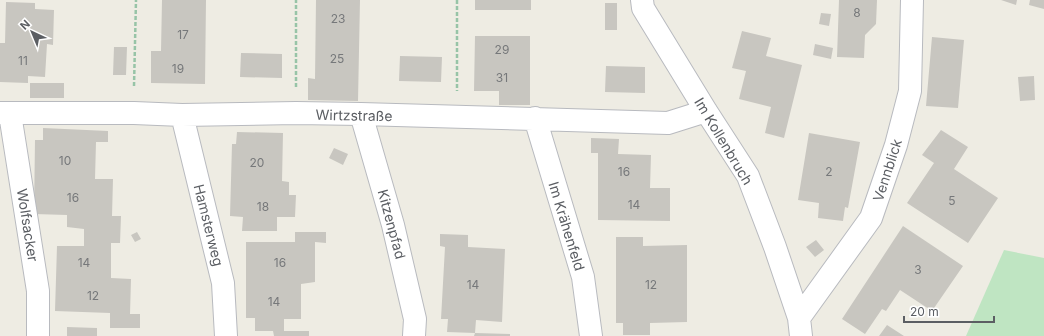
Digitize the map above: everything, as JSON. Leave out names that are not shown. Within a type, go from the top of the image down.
[{"type":"street","name":"Im Kollenbruch","points":[[642,0],[644,8],[706,111],[748,176],[775,247],[800,327]]},
{"type":"street","name":"Vennblick","points":[[800,327],[871,218],[896,145],[910,91],[912,0]]},
{"type":"street","name":"Wirtzstraße","points":[[5,114],[134,113],[182,115],[296,113],[535,118],[668,123],[706,111]]},
{"type":"street","name":"Wolfsacker","points":[[5,114],[38,291],[38,336]]},
{"type":"street","name":"Kitzenpfad","points":[[361,114],[393,225],[415,319],[414,336]]},
{"type":"street","name":"Hamsterweg","points":[[182,115],[223,283],[226,336]]},
{"type":"street","name":"Im Krähenfeld","points":[[535,118],[583,277],[591,336]]},
{"type":"path","points":[[134,113],[136,0]]},
{"type":"path","points":[[296,0],[296,113]]},
{"type":"path","points":[[457,0],[458,117]]},
{"type":"green space","points":[[1004,250],[1044,258],[1044,336],[966,336]]},
{"type":"building","points":[[162,0],[206,0],[205,84],[151,83],[151,51],[161,51]]},
{"type":"building","points":[[316,0],[360,0],[358,101],[308,100],[308,78],[315,79]]},
{"type":"building","points":[[475,0],[531,0],[531,10],[475,10]]},
{"type":"building","points":[[839,0],[877,0],[876,24],[865,35],[864,58],[837,57]]},
{"type":"building","points":[[1001,0],[1017,0],[1016,5]]},
{"type":"building","points":[[1030,0],[1044,0],[1044,9],[1029,5]]},
{"type":"building","points":[[6,2],[35,3],[35,9],[54,10],[53,45],[47,44],[45,77],[28,76],[28,83],[0,82],[0,43],[5,43]]},
{"type":"building","points":[[605,3],[617,3],[617,30],[605,30]]},
{"type":"building","points":[[821,13],[831,14],[829,26],[819,24]]},
{"type":"building","points":[[742,31],[771,38],[766,56],[802,65],[784,138],[765,133],[771,107],[739,99],[746,71],[732,68]]},
{"type":"building","points":[[475,36],[530,36],[530,105],[499,105],[499,91],[474,91]]},
{"type":"building","points":[[932,37],[964,40],[958,108],[926,106]]},
{"type":"building","points":[[815,44],[833,48],[831,59],[813,55]]},
{"type":"building","points":[[114,47],[127,47],[126,75],[113,75]]},
{"type":"building","points":[[241,53],[282,54],[282,78],[240,77]]},
{"type":"building","points":[[400,56],[442,57],[441,82],[399,81]]},
{"type":"building","points":[[606,66],[645,67],[645,93],[605,92]]},
{"type":"building","points":[[1034,76],[1035,100],[1020,101],[1018,77]]},
{"type":"building","points":[[30,83],[64,83],[64,98],[30,98]]},
{"type":"building","points":[[43,128],[108,131],[108,142],[96,142],[95,179],[113,179],[112,216],[121,216],[120,243],[111,243],[111,278],[131,279],[130,314],[140,314],[140,328],[110,328],[110,313],[55,311],[57,246],[84,246],[84,229],[67,227],[67,215],[34,214],[35,140],[43,140]]},
{"type":"building","points":[[941,130],[968,147],[954,169],[998,198],[968,243],[907,203],[934,163],[922,155]]},
{"type":"building","points":[[237,132],[283,133],[282,181],[289,182],[289,195],[296,195],[295,217],[277,217],[277,231],[242,231],[243,217],[230,216],[232,144],[236,144]]},
{"type":"building","points":[[809,133],[860,142],[848,208],[845,207],[843,221],[818,218],[819,203],[798,200]]},
{"type":"building","points":[[591,138],[619,139],[618,154],[651,155],[650,188],[670,188],[670,221],[598,220],[598,153],[591,153]]},
{"type":"building","points":[[334,148],[348,154],[343,165],[329,158]]},
{"type":"building","points":[[903,226],[963,266],[932,311],[900,290],[886,311],[882,309],[865,334],[842,319]]},
{"type":"building","points":[[137,232],[141,239],[135,242],[131,235]]},
{"type":"building","points":[[295,232],[326,232],[326,243],[315,242],[315,282],[301,284],[301,319],[284,319],[284,331],[309,331],[309,336],[274,336],[273,331],[255,331],[255,318],[246,318],[246,242],[295,242]]},
{"type":"building","points":[[440,234],[468,235],[468,247],[505,249],[502,322],[476,320],[475,333],[447,332],[448,319],[441,319],[445,247],[440,246]]},
{"type":"building","points":[[616,237],[643,237],[643,246],[687,245],[687,322],[650,323],[650,335],[623,335],[623,323],[616,323]]},
{"type":"building","points":[[816,240],[824,250],[815,257],[806,247]]},
{"type":"building","points":[[887,325],[904,336],[879,336]]},
{"type":"building","points":[[67,327],[97,328],[97,336],[67,336]]},
{"type":"building","points":[[475,333],[510,334],[510,336],[474,336]]}]
